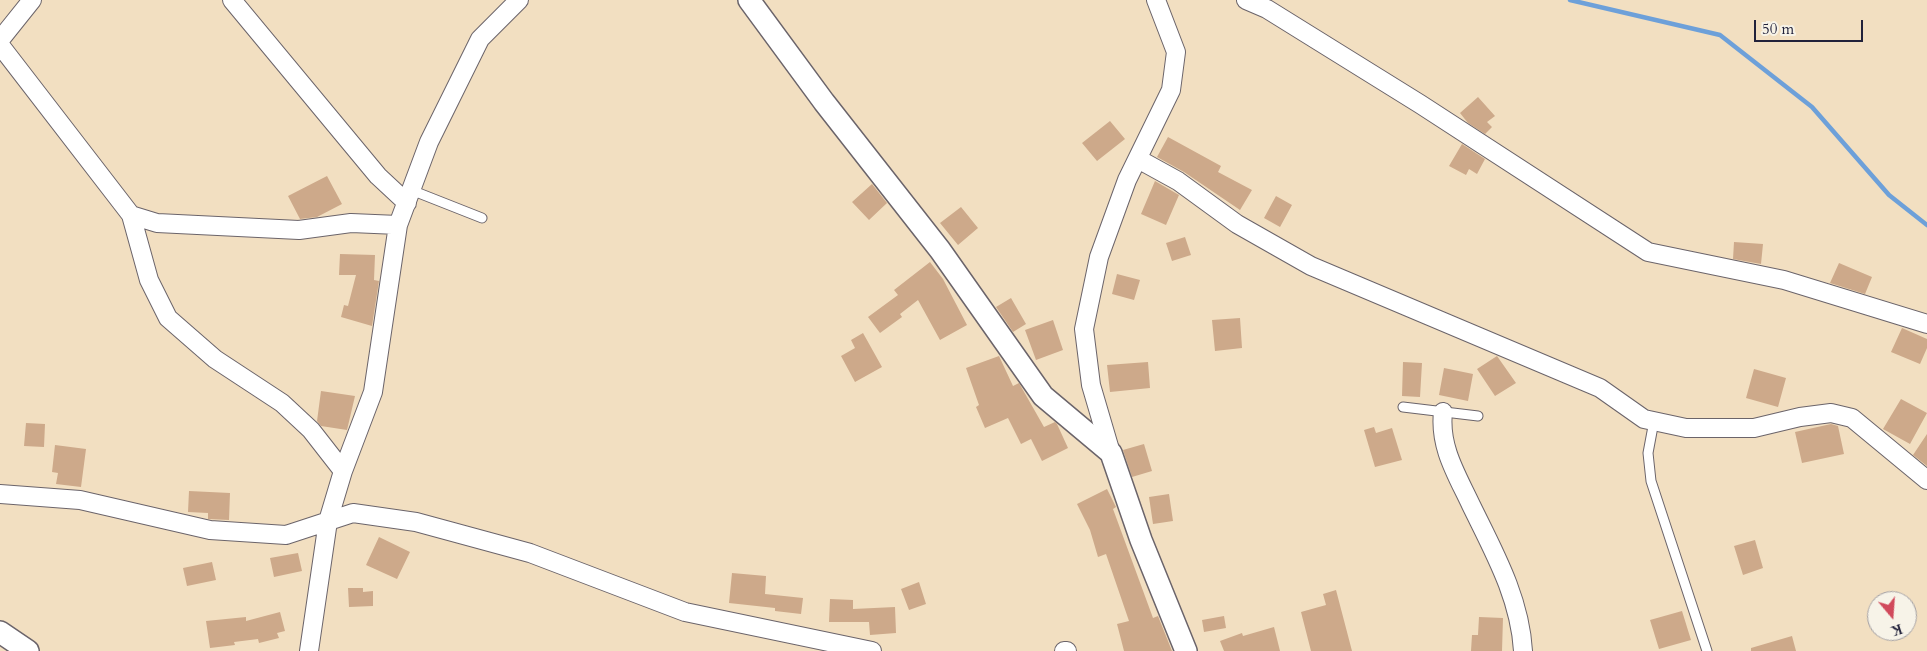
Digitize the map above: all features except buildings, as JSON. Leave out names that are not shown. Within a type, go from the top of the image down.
[{"type":"street","points":[[0,40],[32,0]]},
{"type":"street","points":[[232,0],[378,176],[409,197]]},
{"type":"street","points":[[309,651],[328,521],[343,471],[372,392],[398,225],[429,142],[480,39],[519,0]]},
{"type":"street","points":[[749,0],[824,102],[940,250],[1043,396],[1111,454]]},
{"type":"street","points":[[1156,0],[1176,52],[1171,90],[1127,180],[1099,257],[1084,329],[1091,385],[1111,454],[1141,540],[1186,651]]},
{"type":"street","points":[[1246,0],[1267,9],[1420,104],[1648,252],[1784,280],[1927,324]]},
{"type":"street","points":[[0,45],[131,215],[149,280],[168,318],[215,359],[282,403],[311,430],[343,471]]},
{"type":"street","points":[[1138,159],[1178,181],[1238,224],[1310,266],[1600,388],[1644,418],[1686,428],[1754,428],[1831,413],[1852,418],[1927,480]]},
{"type":"street","points":[[131,215],[157,222],[299,230],[351,223],[398,225]]},
{"type":"street","points":[[1443,412],[1442,423],[1445,446],[1506,578],[1519,618],[1523,651]]},
{"type":"street","points":[[0,494],[80,500],[210,530],[286,534],[353,513],[416,522],[530,553],[686,612],[872,651]]},
{"type":"street","points":[[0,632],[28,651]]},
{"type":"lane","points":[[409,197],[482,218]]},
{"type":"lane","points":[[1403,407],[1478,416]]},
{"type":"lane","points":[[1654,421],[1648,453],[1651,481],[1707,651]]},
{"type":"waterway","points":[[1570,0],[1720,35],[1812,107],[1889,195],[1927,225]]}]
